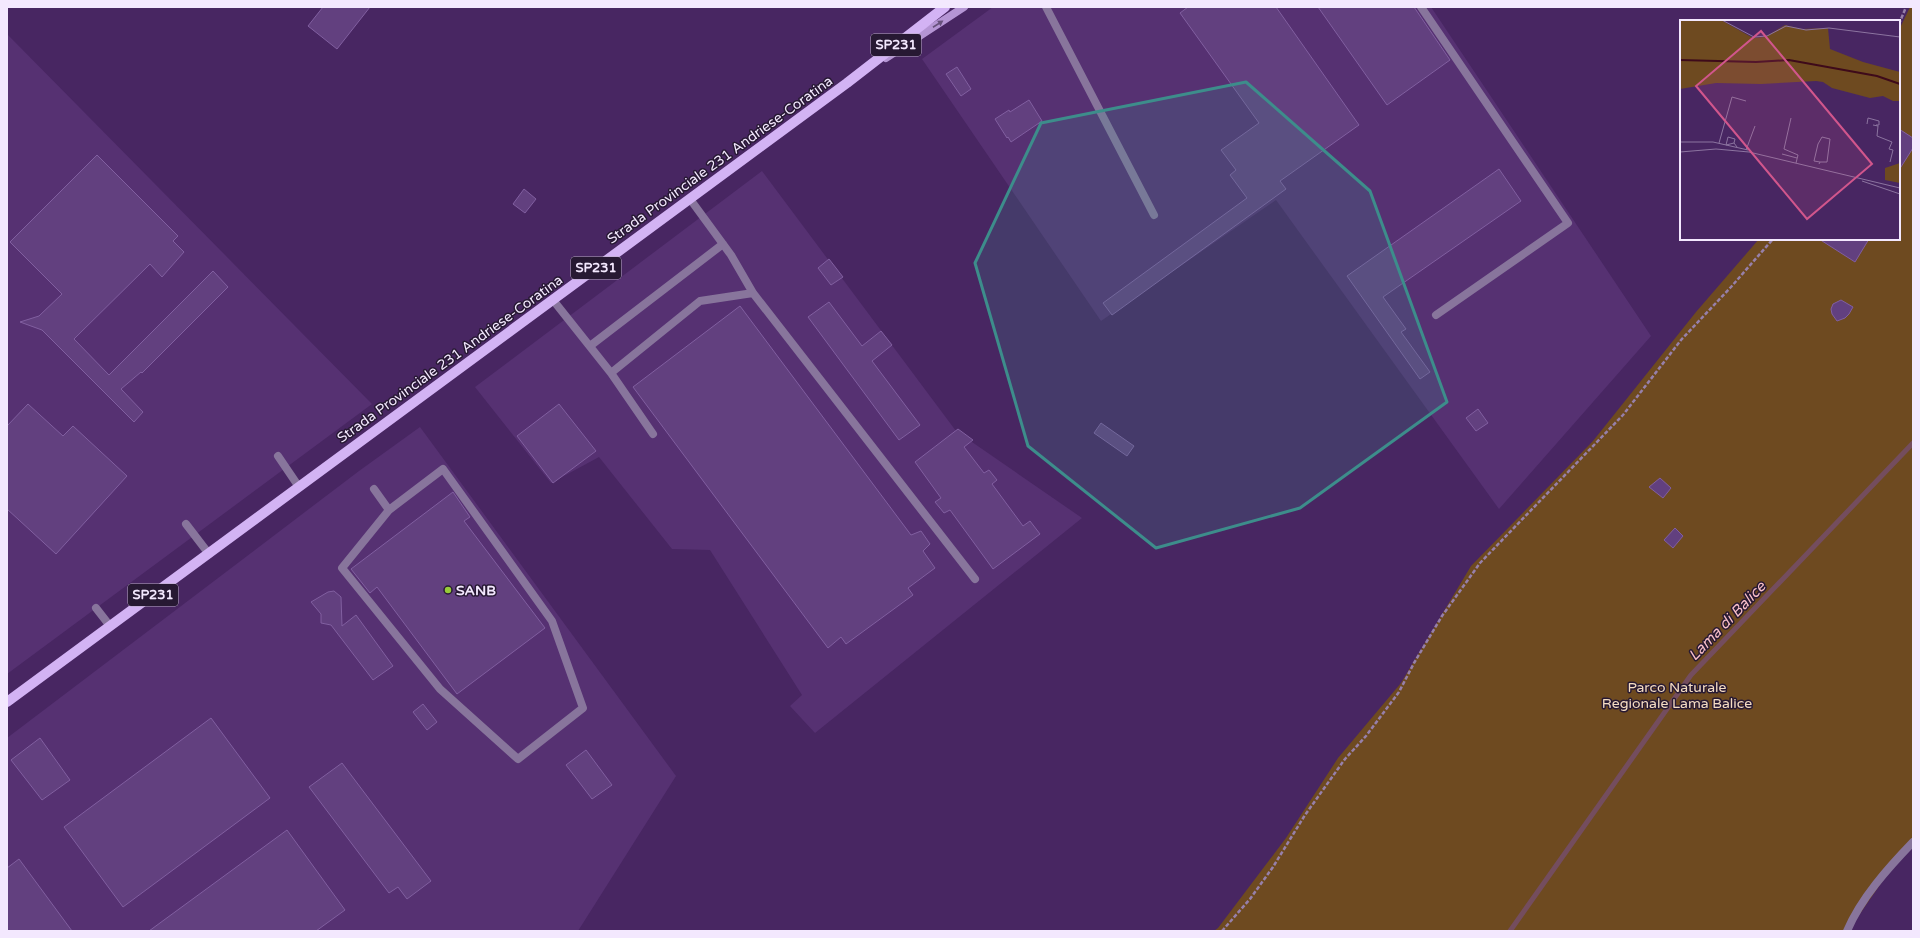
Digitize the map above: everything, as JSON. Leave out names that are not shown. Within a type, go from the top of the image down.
[{"type":"main road","name":"Strada Provinciale 231 Andriese-Coratina","points":[[7,702],[847,83],[945,7]]},
{"type":"street","points":[[847,83],[964,7]]},
{"type":"street","points":[[1046,7],[1154,214]]},
{"type":"street","points":[[1421,7],[1568,223],[1436,315]]},
{"type":"street","points":[[690,199],[723,244],[753,293],[975,579]]},
{"type":"street","points":[[590,346],[723,244]]},
{"type":"street","points":[[611,373],[700,301],[753,293]]},
{"type":"street","points":[[553,300],[611,373],[653,434]]},
{"type":"street","points":[[278,456],[300,487]]},
{"type":"street","points":[[443,469],[552,621],[583,708],[518,759],[440,689],[342,568],[389,510],[443,469]]},
{"type":"street","points":[[374,490],[389,510]]},
{"type":"street","points":[[186,524],[209,554]]},
{"type":"street","points":[[96,608],[110,626]]},
{"type":"street","points":[[1847,931],[1870,892],[1895,860],[1913,842]]},
{"type":"path","points":[[1900,22],[1906,7]]},
{"type":"path","points":[[1222,931],[1250,900],[1273,867],[1305,814],[1345,759],[1366,736],[1399,692],[1442,616],[1480,563],[1623,415],[1680,340],[1731,287],[1772,240]]},
{"type":"highlighted area","points":[[1246,82],[1370,191],[1447,402],[1300,508],[1156,548],[1028,446],[975,263],[1041,123]]},
{"type":"shaded area","points":[[993,7],[1431,7],[1651,336],[1499,509],[1276,200],[1101,321],[922,59]]},
{"type":"shaded area","points":[[7,34],[372,404],[7,674]]},
{"type":"shaded area","points":[[762,171],[956,431],[1082,518],[815,733],[790,706],[802,695],[710,550],[672,549],[599,457],[551,483],[475,387]]},
{"type":"shaded area","points":[[420,427],[676,776],[578,931],[7,931],[7,738],[359,471]]},
{"type":"green space","name":"Parco Naturale Regionale Lama Balice","points":[[1910,7],[1913,7],[1913,837],[1848,931],[1214,931],[1218,928],[1286,838],[1338,758],[1401,683],[1471,566],[1593,441],[1696,312],[1758,240],[1900,240],[1900,28]]},
{"type":"building","points":[[323,7],[370,7],[337,49],[308,26]]},
{"type":"building","points":[[1188,7],[1276,7],[1359,125],[1280,181],[1286,189],[1112,315],[1103,303],[1247,198],[1230,175],[1236,170],[1221,150],[1259,123],[1180,13]]},
{"type":"building","points":[[1318,7],[1414,7],[1450,60],[1387,105]]},
{"type":"building","points":[[957,67],[971,89],[961,96],[946,74]]},
{"type":"building","points":[[1029,100],[1042,121],[1011,142],[995,119],[1009,110],[1010,112]]},
{"type":"building","points":[[1900,130],[1913,138],[1913,148],[1900,168]]},
{"type":"building","points":[[97,155],[178,236],[173,241],[184,252],[162,277],[150,264],[74,339],[109,375],[213,271],[228,287],[142,373],[141,372],[121,389],[143,412],[134,422],[42,330],[20,322],[39,316],[62,294],[10,242]]},
{"type":"building","points":[[1499,169],[1521,201],[1383,297],[1406,329],[1401,332],[1430,372],[1420,379],[1347,276]]},
{"type":"building","points":[[524,189],[536,199],[525,213],[513,204]]},
{"type":"building","points":[[1821,240],[1868,240],[1855,262]]},
{"type":"building","points":[[829,259],[843,277],[831,285],[818,268]]},
{"type":"building","points":[[1841,300],[1853,307],[1845,318],[1837,321],[1832,314],[1831,309],[1833,304]]},
{"type":"building","points":[[829,302],[862,346],[881,331],[892,345],[872,361],[920,425],[899,440],[808,317]]},
{"type":"building","points":[[740,306],[911,535],[921,531],[930,544],[923,551],[935,568],[908,588],[913,595],[846,644],[841,637],[828,648],[633,387]]},
{"type":"building","points":[[28,404],[63,436],[73,426],[127,476],[56,554],[7,509],[7,426]]},
{"type":"building","points":[[559,404],[596,451],[553,483],[517,436]]},
{"type":"building","points":[[1478,409],[1488,423],[1476,431],[1466,418]]},
{"type":"building","points":[[1101,423],[1134,446],[1127,456],[1094,433]]},
{"type":"building","points":[[958,429],[973,440],[964,447],[984,473],[989,470],[997,480],[992,484],[1023,526],[1030,521],[1040,534],[993,569],[950,510],[944,513],[935,502],[941,498],[915,462]]},
{"type":"building","points":[[1660,478],[1671,488],[1663,498],[1649,487]]},
{"type":"building","name":"SANB","points":[[453,492],[470,517],[464,521],[545,628],[457,694],[377,587],[370,593],[351,569]]},
{"type":"building","points":[[1675,528],[1683,536],[1673,548],[1664,540]]},
{"type":"building","points":[[334,591],[341,597],[342,626],[356,615],[393,666],[373,680],[331,625],[321,623],[321,614],[311,602],[328,592]]},
{"type":"building","points":[[423,704],[437,722],[427,730],[413,712]]},
{"type":"building","points":[[211,718],[270,798],[123,907],[64,827]]},
{"type":"building","points":[[40,738],[70,780],[42,800],[11,760]]},
{"type":"building","points":[[586,750],[612,785],[592,799],[566,765]]},
{"type":"building","points":[[342,763],[431,881],[407,899],[398,887],[389,893],[309,787]]},
{"type":"building","points":[[287,830],[345,910],[316,931],[149,931]]},
{"type":"building","points":[[19,859],[72,931],[7,931],[7,868]]},
{"type":"waterway","name":"Lama di Balice","points":[[1510,931],[1691,675],[1913,443]]},
{"type":"place","name":"SANB","points":[[448,590]]}]
